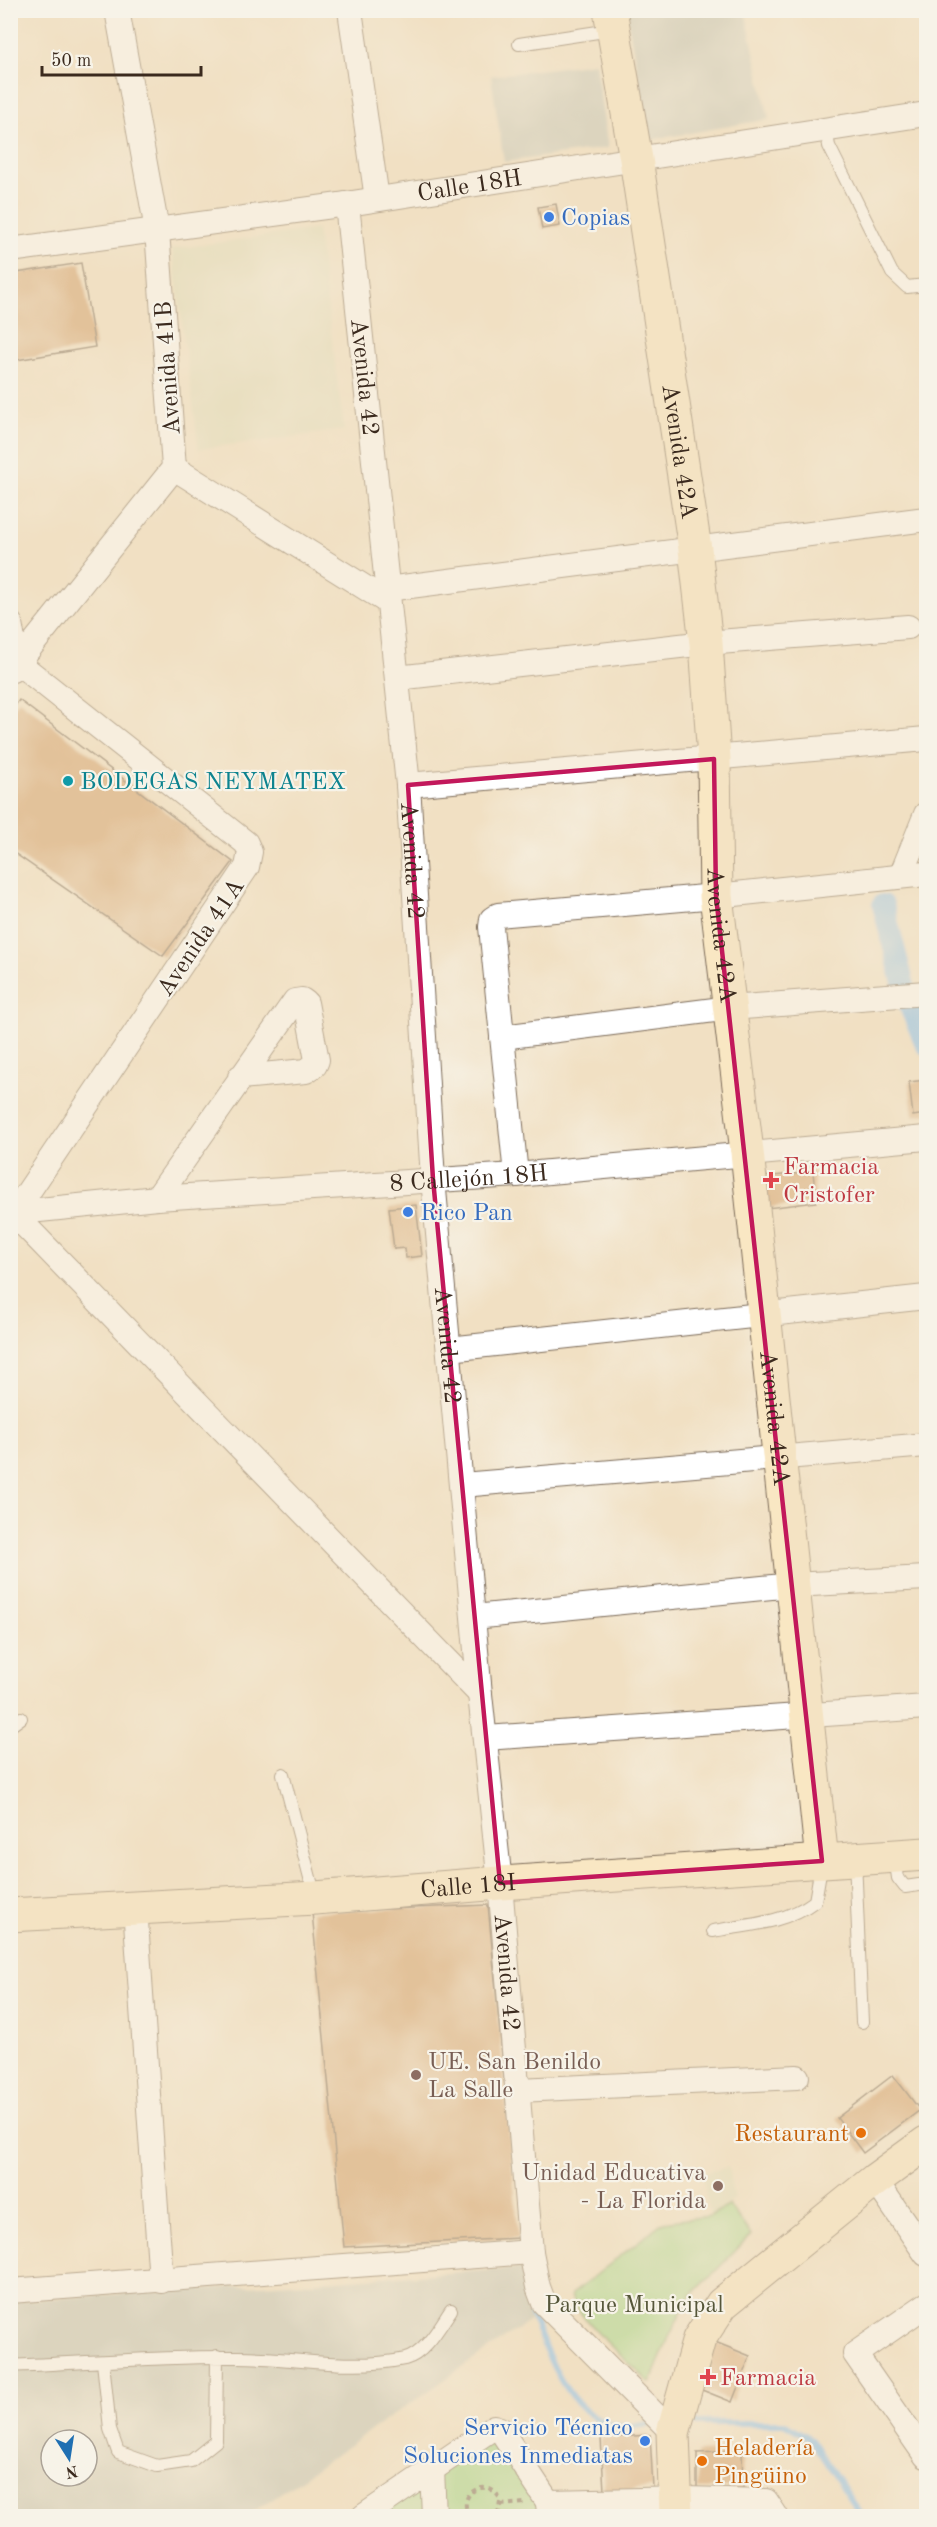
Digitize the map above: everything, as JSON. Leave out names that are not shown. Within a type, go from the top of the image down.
[{"type":"street","name":"Avenida 41B","points":[[14,667],[174,468],[157,230],[117,10]]},
{"type":"street","points":[[350,10],[377,199]]},
{"type":"street","name":"Avenida 42A","points":[[611,20],[636,159],[695,549],[706,643],[714,759],[716,896],[747,1152],[822,1861]]},
{"type":"street","name":"Calle 18H","points":[[10,250],[347,204],[927,114]]},
{"type":"street","name":"Avenida 42","points":[[347,204],[408,785],[433,1179],[480,1694],[500,1882],[531,2252],[544,2303],[673,2433]]},
{"type":"street","points":[[174,468],[387,596],[695,549],[927,519]]},
{"type":"street","points":[[10,623],[14,667]]},
{"type":"street","points":[[397,678],[706,643],[908,627]]},
{"type":"street","name":"Avenida 41A","points":[[12,1212],[248,867],[250,852],[246,843],[14,667]]},
{"type":"street","points":[[408,785],[927,740]]},
{"type":"street","points":[[901,876],[927,814]]},
{"type":"street","points":[[516,1175],[492,919],[498,915],[716,896],[927,874]]},
{"type":"street","points":[[502,1038],[730,1008],[927,993]]},
{"type":"street","points":[[157,1198],[240,1077]]},
{"type":"street","name":"8 Callejón 18H","points":[[12,1212],[157,1198],[516,1175],[747,1152],[927,1138]]},
{"type":"street","points":[[12,1212],[480,1694]]},
{"type":"street","points":[[449,1349],[927,1297]]},
{"type":"street","points":[[462,1485],[927,1445]]},
{"type":"street","points":[[474,1617],[792,1586],[927,1578]]},
{"type":"street","points":[[486,1738],[927,1707]]},
{"type":"street","name":"Calle 18I","points":[[10,1915],[315,1898],[500,1882],[927,1854]]},
{"type":"street","points":[[135,1907],[161,2281]]},
{"type":"street","points":[[518,2090],[797,2077]]},
{"type":"street","points":[[675,2508],[673,2433],[699,2339],[722,2304],[875,2180],[927,2143]]},
{"type":"street","points":[[875,2180],[927,2254]]},
{"type":"street","points":[[10,2291],[531,2252]]},
{"type":"street","points":[[927,2305],[855,2354],[927,2457]]},
{"type":"street","points":[[364,2517],[494,2427],[500,2429],[548,2509],[675,2508],[766,2501],[776,2517]]},
{"type":"street","points":[[432,2469],[434,2517]]},
{"type":"lane","points":[[519,44],[611,20]]},
{"type":"lane","points":[[826,129],[829,146],[892,273],[907,287],[927,285]]},
{"type":"lane","points":[[10,1726],[21,1718]]},
{"type":"lane","points":[[283,1774],[315,1898]]},
{"type":"lane","points":[[894,1856],[898,1878],[905,1887],[927,1884]]},
{"type":"lane","points":[[855,1858],[862,2022]]},
{"type":"lane","points":[[713,1931],[801,1912],[815,1901],[822,1861]]},
{"type":"lane","points":[[10,2366],[217,2356],[349,2364],[407,2359],[424,2347],[451,2310]]},
{"type":"lane","points":[[103,2362],[110,2429],[118,2452],[156,2466],[191,2462],[216,2441],[217,2356]]},
{"type":"path","points":[[470,2517],[466,2508],[467,2496],[471,2491],[482,2487],[493,2490],[500,2499],[499,2511],[495,2517]]},
{"type":"highlighted area","points":[[714,759],[716,896],[822,1861],[500,1883],[433,1179],[408,785]]},
{"type":"shaded area","points":[[626,11],[745,11],[769,119],[650,140]]},
{"type":"shaded area","points":[[595,63],[608,148],[504,162],[491,76]]},
{"type":"shaded area","points":[[317,229],[344,430],[199,449],[172,249]]},
{"type":"shaded area","name":"Unidad Educativa - La Florida","points":[[728,2167],[734,2199],[710,2216],[702,2173]]},
{"type":"shaded area","points":[[526,2268],[531,2320],[247,2516],[11,2516],[11,2301]]},
{"type":"green space","name":"Parque Municipal","points":[[729,2205],[751,2235],[688,2299],[650,2383],[582,2316],[571,2295],[663,2222],[710,2216]]},
{"type":"green space","points":[[495,2431],[540,2504],[541,2516],[371,2516]]},
{"type":"building","name":"Copias","points":[[556,204],[560,226],[542,229],[538,207]]},
{"type":"building","points":[[81,263],[95,347],[10,361],[10,274]]},
{"type":"building","name":"BODEGAS NEYMATEX","points":[[19,700],[233,862],[163,956],[10,850],[10,713]]},
{"type":"building","points":[[926,1080],[926,1114],[913,1116],[909,1082]]},
{"type":"building","points":[[813,1172],[816,1202],[767,1208],[763,1177]]},
{"type":"building","points":[[416,1205],[422,1256],[406,1258],[405,1248],[394,1249],[389,1208]]},
{"type":"building","name":"UE. San Benildo La Salle","points":[[488,1905],[519,2238],[344,2247],[312,1912]]},
{"type":"building","points":[[893,2075],[920,2110],[863,2153],[837,2118]]},
{"type":"building","points":[[715,2342],[750,2356],[732,2402],[697,2388]]},
{"type":"building","points":[[650,2435],[653,2488],[604,2491],[601,2438]]},
{"type":"building","points":[[742,2451],[743,2488],[697,2489],[697,2453]]},
{"type":"building","points":[[748,2503],[748,2516],[698,2516],[697,2504]]},
{"type":"waterway","points":[[883,905],[908,1002],[926,1044]]},
{"type":"waterway","points":[[532,2315],[553,2366],[574,2399],[587,2412],[602,2421],[619,2426],[656,2424]]},
{"type":"waterway","points":[[687,2423],[784,2423],[811,2439],[862,2516]]},
{"type":"place","name":"Copias","points":[[549,217]]},
{"type":"place","name":"BODEGAS NEYMATEX","points":[[68,781]]},
{"type":"place","name":"Farmacia Cristofer","points":[[771,1180]]},
{"type":"place","name":"Rico Pan","points":[[408,1212]]},
{"type":"place","name":"UE. San Benildo La Salle","points":[[416,2075]]},
{"type":"place","name":"Restaurant","points":[[861,2133]]},
{"type":"place","name":"Unidad Educativa - La Florida","points":[[718,2186]]},
{"type":"place","name":"Farmacia","points":[[708,2377]]},
{"type":"place","name":"Servicio Técnico Soluciones Inmediatas","points":[[645,2441]]},
{"type":"place","name":"Heladería Pingüino","points":[[702,2461]]}]
